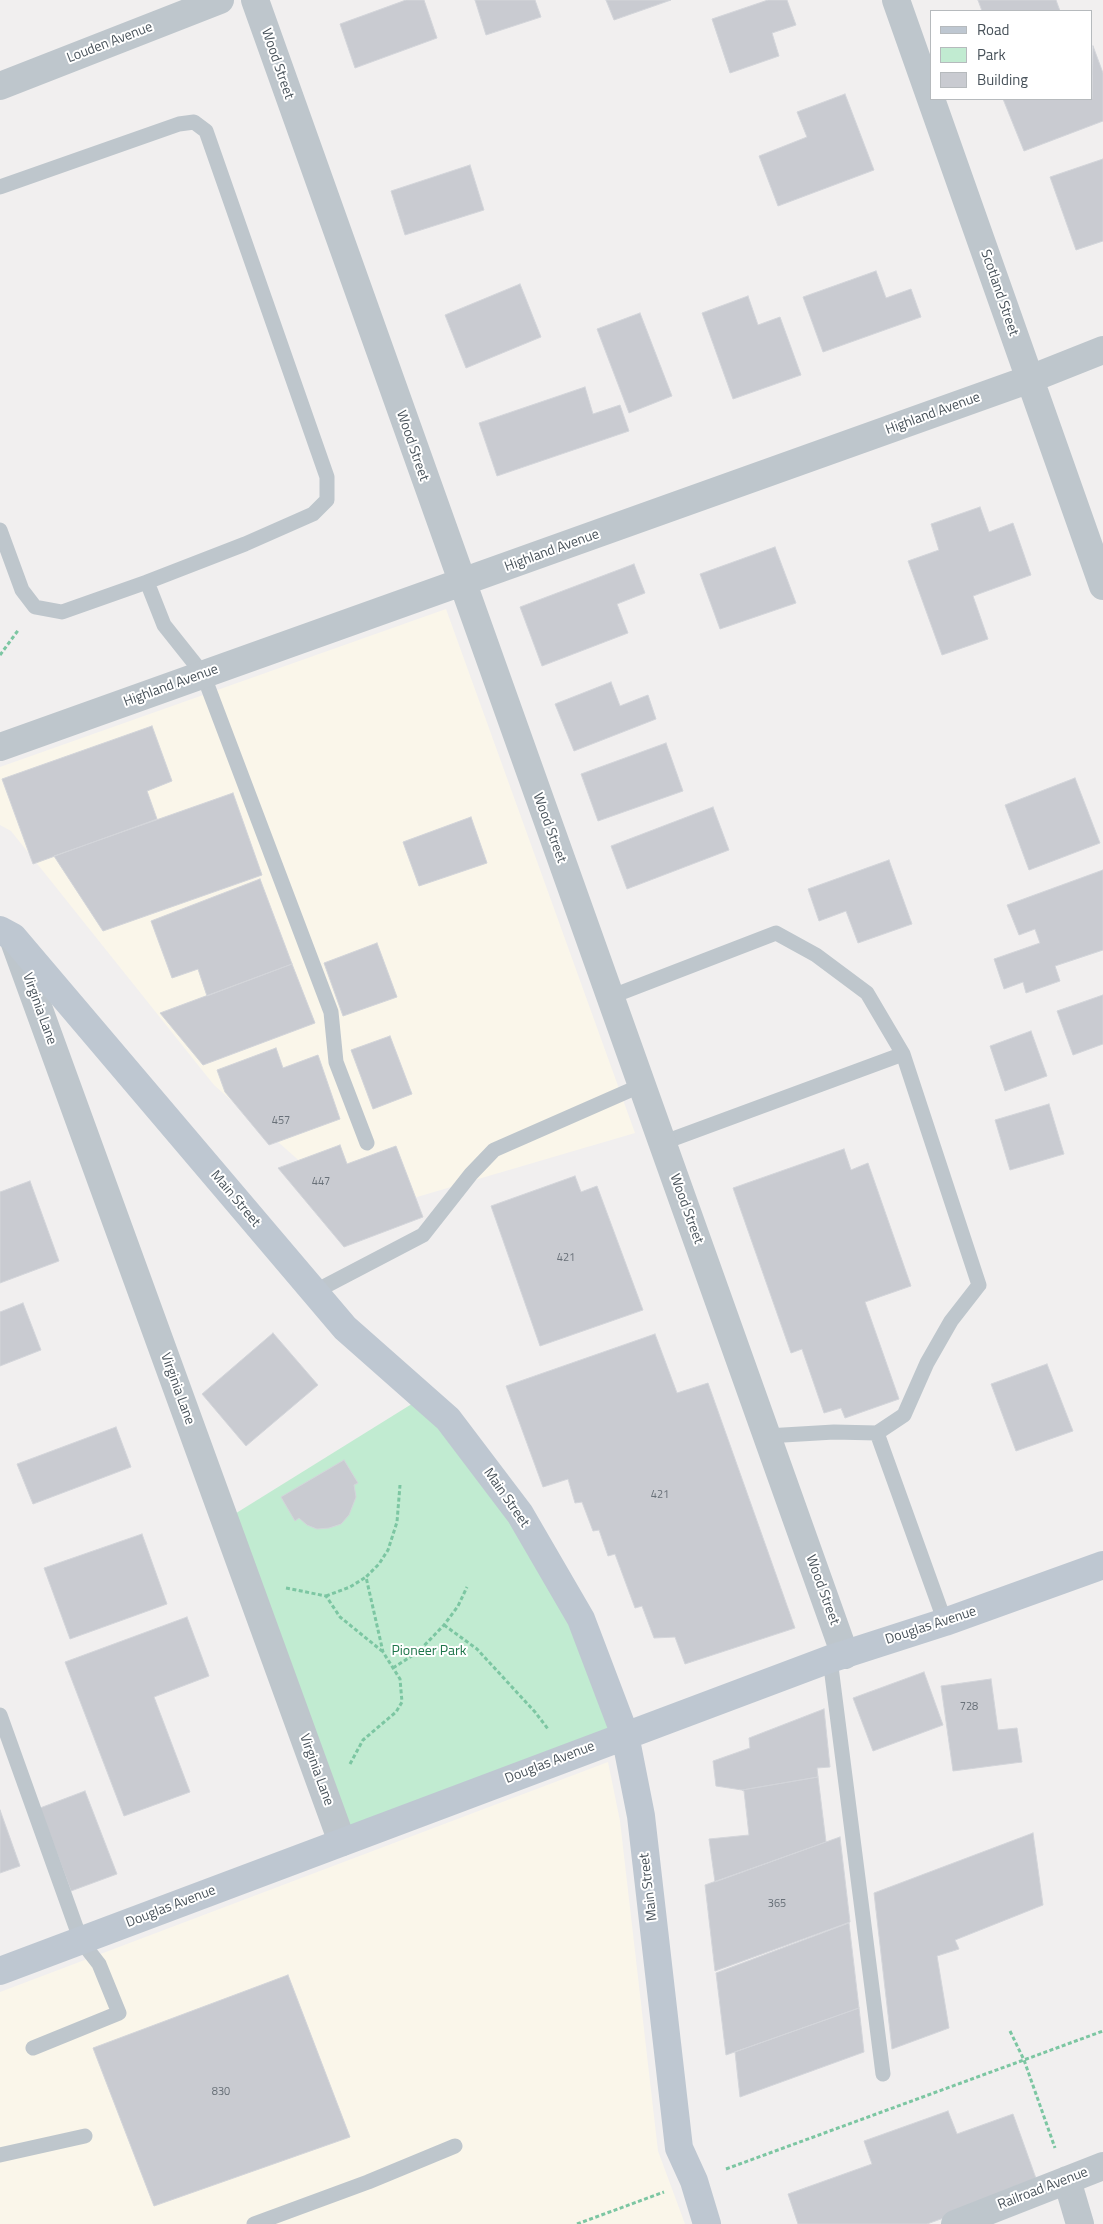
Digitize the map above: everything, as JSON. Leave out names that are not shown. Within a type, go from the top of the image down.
[{"type":"street","name":"Louden Avenue","points":[[0,86],[220,0]]},
{"type":"street","name":"Wood Street","points":[[255,0],[461,583],[768,1436],[837,1657]]},
{"type":"street","name":"Scotland Street","points":[[896,0],[930,96]]},
{"type":"street","name":"Scotland Street","points":[[931,100],[1103,586]]},
{"type":"street","name":"Highland Avenue","points":[[0,747],[1030,379],[1103,350]]},
{"type":"street","name":"Main Street","points":[[6,933],[345,1328],[448,1419],[520,1514],[580,1619],[624,1735],[641,1816],[679,2148],[694,2181],[707,2224]]},
{"type":"street","name":"Virginia Lane","points":[[6,933],[342,1842]]},
{"type":"street","name":"Douglas Avenue","points":[[0,1971],[624,1735],[837,1657],[945,1622],[1103,1565]]},
{"type":"street","name":"Railroad Avenue","points":[[955,2224],[1103,2166]]},
{"type":"street","points":[[1067,2180],[1080,2224]]},
{"type":"lane","points":[[0,187],[179,124],[194,122],[206,131],[328,477],[327,500],[313,514],[245,544],[62,612],[35,607],[22,590],[0,530]]},
{"type":"lane","points":[[147,582],[164,625],[203,674],[331,1012],[336,1062],[367,1143]]},
{"type":"lane","points":[[610,997],[776,933],[816,955],[868,993],[903,1054],[979,1285],[951,1320],[928,1363],[904,1415],[877,1433],[834,1432],[768,1436]]},
{"type":"lane","points":[[662,1143],[903,1054]]},
{"type":"lane","points":[[314,1292],[423,1235],[471,1174],[494,1150],[642,1085]]},
{"type":"lane","points":[[877,1433],[945,1622]]},
{"type":"lane","points":[[837,1657],[883,2074]]},
{"type":"lane","points":[[0,1715],[81,1941],[99,1964],[119,2013],[33,2048]]},
{"type":"lane","points":[[0,2155],[85,2136]]},
{"type":"lane","points":[[254,2224],[375,2179],[455,2146]]},
{"type":"path","points":[[0,655],[35,607]]},
{"type":"path","points":[[281,1586],[326,1596],[350,1587],[366,1577],[379,1564],[388,1550],[397,1522],[400,1485]]},
{"type":"path","points":[[366,1577],[383,1652]]},
{"type":"path","points":[[393,1668],[418,1652],[444,1625],[458,1606],[467,1587]]},
{"type":"path","points":[[326,1596],[340,1617],[383,1652],[400,1679],[402,1702],[396,1712],[363,1740],[349,1765]]},
{"type":"path","points":[[444,1625],[477,1649],[535,1712],[548,1729]]},
{"type":"path","points":[[1010,2031],[1024,2060],[1067,2180]]},
{"type":"path","points":[[577,2224],[1103,2031]]},
{"type":"shaded area","points":[[446,609],[635,1133],[359,1214],[214,1085],[11,831],[0,825],[0,767]]},
{"type":"shaded area","points":[[608,1762],[620,1821],[658,2151],[685,2224],[0,2224],[0,1992]]},
{"type":"green space","name":"Pioneer Park","points":[[423,1397],[520,1514],[625,1735],[342,1842],[225,1520]]},
{"type":"building","points":[[406,0],[424,0],[437,38],[355,68],[340,24]]},
{"type":"building","points":[[475,0],[535,0],[541,17],[486,35]]},
{"type":"building","points":[[606,0],[671,0],[614,20]]},
{"type":"building","points":[[768,0],[787,0],[796,25],[772,33],[779,56],[730,73],[712,19]]},
{"type":"building","points":[[978,0],[1056,0],[1060,10],[982,10]]},
{"type":"building","points":[[1093,46],[1103,73],[1103,121],[1024,151],[1003,100],[1093,100]]},
{"type":"building","points":[[845,94],[874,170],[778,206],[759,156],[807,137],[797,112]]},
{"type":"building","points":[[1103,159],[1103,241],[1076,250],[1050,177]]},
{"type":"building","points":[[470,165],[484,210],[405,235],[391,191]]},
{"type":"building","points":[[876,271],[886,298],[911,289],[921,317],[823,352],[803,297]]},
{"type":"building","points":[[520,284],[541,337],[466,368],[445,315]]},
{"type":"building","points":[[748,296],[758,325],[780,317],[801,375],[733,399],[702,313]]},
{"type":"building","points":[[640,313],[672,396],[629,413],[597,329]]},
{"type":"building","points":[[585,387],[593,414],[620,405],[629,431],[497,476],[479,423]]},
{"type":"building","points":[[980,507],[989,532],[1013,523],[1031,575],[973,596],[988,639],[942,655],[908,561],[939,550],[931,524]]},
{"type":"building","points":[[775,547],[796,603],[720,629],[700,574]]},
{"type":"building","points":[[634,564],[645,593],[617,604],[628,633],[542,666],[520,607]]},
{"type":"building","points":[[611,682],[620,706],[648,695],[656,719],[574,751],[555,704]]},
{"type":"building","points":[[152,726],[172,781],[147,791],[157,819],[33,864],[2,779]]},
{"type":"building","points":[[666,743],[683,791],[598,821],[581,774]]},
{"type":"building","points":[[1075,778],[1100,843],[1029,870],[1005,805]]},
{"type":"building","points":[[233,793],[262,875],[103,931],[54,856]]},
{"type":"building","points":[[713,807],[729,850],[627,889],[611,846]]},
{"type":"building","points":[[471,817],[487,863],[419,886],[403,842]]},
{"type":"building","points":[[889,860],[912,924],[858,943],[846,911],[819,921],[808,889]]},
{"type":"building","points":[[1103,870],[1103,950],[1055,966],[1060,981],[1026,993],[1023,982],[1004,989],[994,959],[1040,943],[1035,929],[1019,935],[1007,905]]},
{"type":"building","points":[[260,879],[292,964],[207,996],[198,969],[172,978],[151,921]]},
{"type":"building","points":[[377,943],[397,997],[343,1016],[324,963]]},
{"type":"building","points":[[292,964],[315,1023],[203,1065],[160,1013]]},
{"type":"building","points":[[1103,995],[1103,1044],[1073,1055],[1057,1011]]},
{"type":"building","points":[[1031,1031],[1047,1076],[1005,1091],[990,1046]]},
{"type":"building","points":[[390,1036],[412,1094],[373,1109],[351,1050]]},
{"type":"building","points":[[276,1048],[283,1068],[318,1055],[340,1119],[269,1145],[225,1092],[217,1070]]},
{"type":"building","points":[[1049,1104],[1064,1154],[1010,1170],[995,1120]]},
{"type":"building","points":[[340,1145],[347,1164],[396,1146],[423,1217],[344,1247],[278,1168]]},
{"type":"building","points":[[844,1149],[851,1170],[868,1163],[911,1286],[865,1302],[899,1399],[845,1418],[841,1408],[824,1413],[802,1349],[791,1353],[733,1188]]},
{"type":"building","points":[[575,1176],[581,1192],[597,1186],[643,1310],[540,1346],[491,1206]]},
{"type":"building","points":[[30,1181],[59,1261],[0,1283],[0,1192]]},
{"type":"building","points":[[23,1303],[41,1350],[0,1366],[0,1312]]},
{"type":"building","points":[[273,1333],[318,1385],[246,1446],[202,1394]]},
{"type":"building","points":[[655,1334],[677,1393],[708,1383],[795,1628],[685,1664],[675,1637],[654,1638],[642,1606],[635,1608],[615,1554],[608,1556],[599,1530],[593,1531],[582,1502],[575,1503],[568,1479],[543,1487],[506,1386]]},
{"type":"building","points":[[1047,1364],[1073,1431],[1016,1451],[991,1384]]},
{"type":"building","points":[[116,1427],[131,1467],[33,1504],[17,1464]]},
{"type":"building","points":[[344,1460],[358,1483],[354,1485],[356,1497],[349,1515],[341,1524],[329,1528],[317,1529],[307,1525],[299,1518],[295,1521],[281,1497]]},
{"type":"building","points":[[142,1534],[167,1604],[70,1639],[44,1568]]},
{"type":"building","points":[[187,1617],[209,1676],[154,1697],[190,1792],[124,1816],[65,1662]]},
{"type":"building","points":[[924,1672],[943,1725],[873,1751],[853,1698]]},
{"type":"building","points":[[991,1679],[998,1730],[1017,1728],[1022,1762],[953,1771],[941,1686]]},
{"type":"building","points":[[824,1709],[830,1767],[817,1768],[818,1777],[742,1790],[716,1786],[713,1761],[750,1748],[749,1738]]},
{"type":"building","points":[[818,1777],[826,1842],[715,1882],[709,1839],[749,1835],[744,1791],[742,1790]]},
{"type":"building","points":[[85,1791],[117,1874],[71,1891],[40,1808]]},
{"type":"building","points":[[0,1810],[20,1866],[0,1873]]},
{"type":"building","points":[[1033,1833],[1043,1905],[955,1940],[959,1949],[937,1956],[949,2028],[892,2049],[874,1893]]},
{"type":"building","points":[[840,1837],[850,1922],[715,1971],[705,1885]]},
{"type":"building","points":[[849,1923],[859,2008],[726,2055],[716,1973]]},
{"type":"building","points":[[288,1975],[350,2137],[154,2206],[93,2048]]},
{"type":"building","points":[[859,2008],[864,2052],[740,2097],[735,2052]]},
{"type":"building","points":[[948,2111],[957,2134],[1013,2114],[1038,2184],[927,2224],[798,2224],[788,2194],[872,2164],[864,2141]]}]
